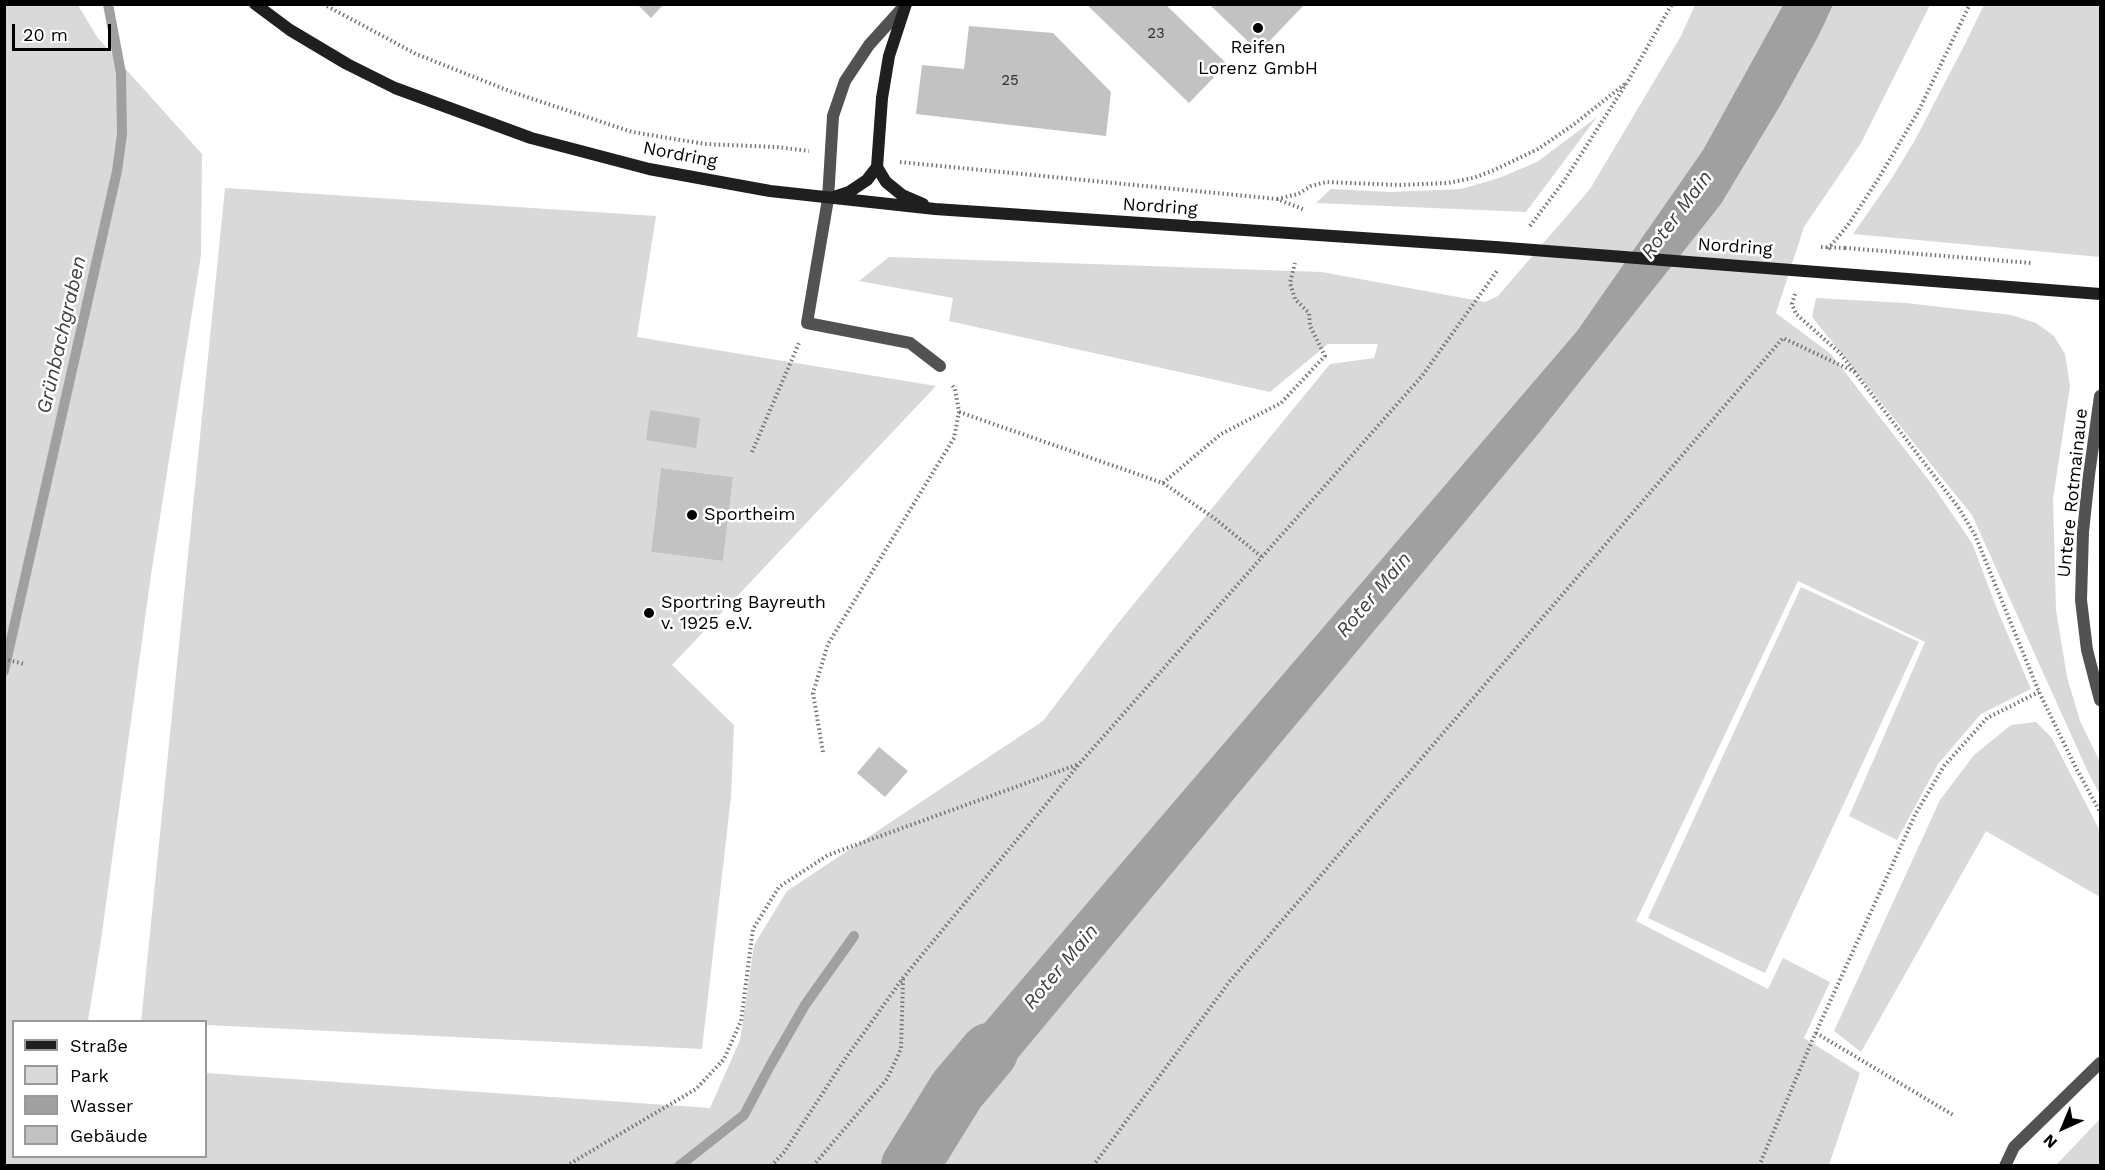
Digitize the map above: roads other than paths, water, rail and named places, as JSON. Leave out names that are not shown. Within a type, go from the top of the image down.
[{"type":"main road","name":"Nordring","points":[[255,4],[290,30],[347,64],[395,88],[531,138],[649,169],[770,191],[935,209],[1495,247],[2100,294]]},
{"type":"main road","points":[[828,198],[849,192],[867,180],[877,167],[885,77],[889,56],[906,4]]},
{"type":"main road","points":[[877,167],[886,182],[902,195],[935,209]]},
{"type":"street","points":[[906,4],[869,45],[846,81],[834,116],[828,198],[807,323],[910,343],[940,366]]},
{"type":"street","name":"Untere Rotmainaue","points":[[2100,396],[2088,475],[2083,532],[2081,600],[2087,650],[2100,700]]},
{"type":"street","points":[[2005,1166],[2014,1147],[2100,1063]]},
{"type":"water","points":[[1783,5],[1833,5],[1780,106],[1721,204],[1539,433],[971,1114],[919,1119],[945,1069],[1577,331],[1703,150]]},
{"type":"waterway","name":"Grünbachgraben","points":[[4,671],[117,171],[122,134],[121,73],[108,4]]},
{"type":"waterway","points":[[679,1166],[744,1115],[805,1005],[854,936]]},
{"type":"waterway","name":"Roter Main","points":[[910,1166],[957,1090],[989,1052]]},
{"type":"place","name":"Reifen Lorenz GmbH","points":[[1258,28]]},
{"type":"place","name":"Sportheim","points":[[692,515]]},
{"type":"place","name":"Sportring Bayreuth v. 1925 e.V.","points":[[649,613]]}]
